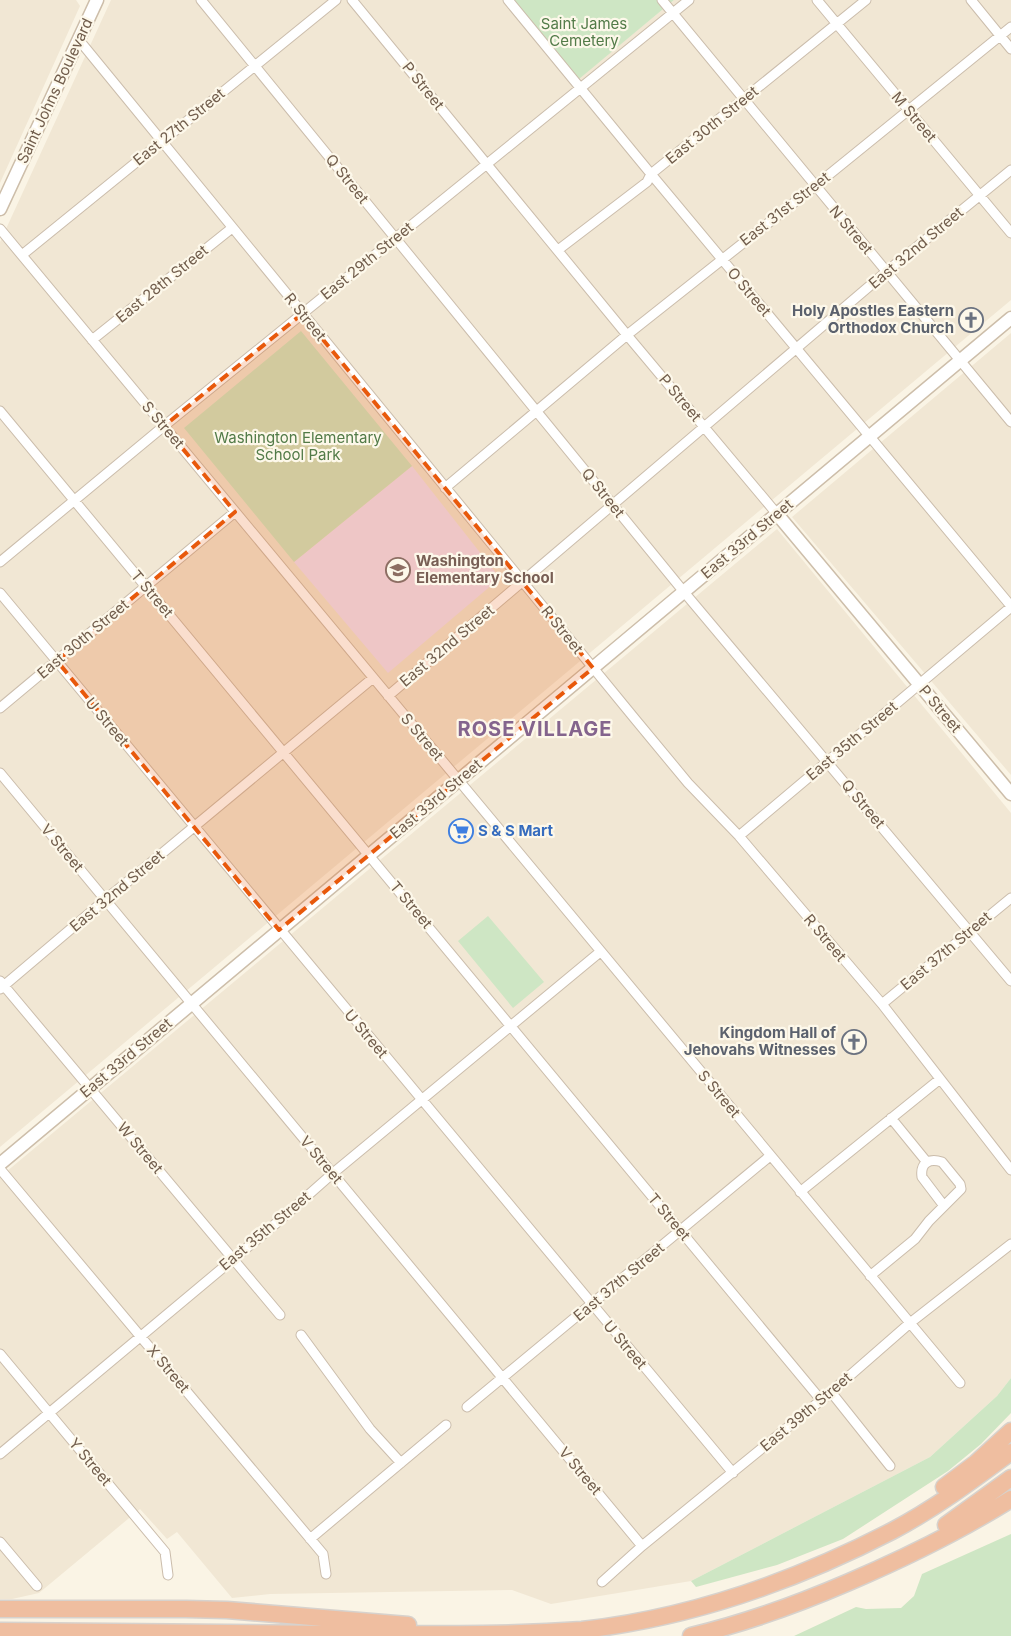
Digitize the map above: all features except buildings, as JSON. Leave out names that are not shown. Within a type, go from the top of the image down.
[{"type":"highway","points":[[785,1580],[913,1509],[976,1462],[1011,1431]]},
{"type":"highway","points":[[0,1631],[197,1634],[517,1634],[582,1630],[660,1617],[728,1599],[813,1569],[894,1530],[940,1502],[1011,1452]]},
{"type":"highway","points":[[816,1596],[894,1556],[930,1535],[960,1516],[1011,1478]]},
{"type":"highway","points":[[691,1636],[758,1617],[816,1596],[901,1560],[955,1532],[1011,1499]]},
{"type":"highway","points":[[0,1609],[137,1608],[227,1610],[517,1634]]},
{"type":"street","name":"Saint Johns Boulevard","points":[[0,209],[97,0]]},
{"type":"street","name":"Q Street","points":[[201,0],[684,592],[1011,982]]},
{"type":"street","name":"East 27th Street","points":[[22,255],[336,0]]},
{"type":"street","name":"P Street","points":[[352,0],[627,335],[1011,794]]},
{"type":"street","name":"O Street","points":[[508,0],[1011,606]]},
{"type":"street","name":"N Street","points":[[662,0],[1011,422]]},
{"type":"street","name":"East 29th Street","points":[[0,562],[164,426],[689,0]]},
{"type":"street","name":"M Street","points":[[817,0],[1011,233]]},
{"type":"street","name":"East 30th Street","points":[[558,250],[647,182],[651,174],[866,0]]},
{"type":"street","points":[[971,0],[1011,49]]},
{"type":"street","name":"East 31st Street","points":[[445,488],[627,335],[1011,27]]},
{"type":"street","name":"R Street","points":[[79,40],[522,583],[688,783],[738,836],[882,1004],[1011,1170]]},
{"type":"street","name":"East 32nd Street","points":[[388,696],[886,272],[1011,170]]},
{"type":"street","name":"East 28th Street","points":[[92,340],[232,228]]},
{"type":"street","name":"S Street","points":[[0,229],[960,1383]]},
{"type":"street","name":"East 33rd Street","points":[[0,1164],[1011,318]]},
{"type":"street","name":"T Street","points":[[0,411],[821,1400]]},
{"type":"street","name":"East 30th Street","points":[[0,708],[235,512]]},
{"type":"street","name":"U Street","points":[[0,593],[733,1474]]},
{"type":"street","name":"East 35th Street","points":[[738,836],[1011,606]]},
{"type":"street","name":"East 32nd Street","points":[[1,985],[373,678]]},
{"type":"street","name":"V Street","points":[[0,772],[642,1546]]},
{"type":"street","name":"East 37th Street","points":[[882,1004],[1011,898]]},
{"type":"street","name":"East 35th Street","points":[[0,1454],[332,1174],[600,952]]},
{"type":"street","name":"W Street","points":[[1,985],[280,1315]]},
{"type":"street","points":[[800,1192],[940,1079]]},
{"type":"street","points":[[891,1118],[926,1161]]},
{"type":"street","name":"East 37th Street","points":[[467,1407],[770,1156]]},
{"type":"street","points":[[870,1276],[915,1239],[944,1206],[962,1190],[960,1184],[942,1162],[936,1160],[926,1161]]},
{"type":"street","points":[[926,1161],[922,1168],[922,1177],[944,1206]]},
{"type":"street","name":"X Street","points":[[0,1168],[323,1554],[326,1574]]},
{"type":"street","name":"East 39th Street","points":[[602,1582],[642,1546],[733,1474],[831,1392],[910,1323],[1011,1244]]},
{"type":"street","points":[[301,1335],[370,1429],[401,1463]]},
{"type":"street","name":"Y Street","points":[[0,1354],[165,1552],[168,1575]]},
{"type":"street","points":[[831,1392],[890,1466]]},
{"type":"street","points":[[310,1538],[446,1425]]},
{"type":"street","points":[[0,1542],[36,1586]]},
{"type":"highlighted area","points":[[302,314],[593,668],[279,930],[57,661],[235,512],[164,426]]},
{"type":"shaded area","points":[[0,0],[76,0],[80,6],[0,183]]},
{"type":"shaded area","points":[[111,0],[514,0],[579,78],[674,0],[1011,0],[1011,300],[0,1147],[0,242]]},
{"type":"shaded area","points":[[1011,333],[1011,775],[792,517]]},
{"type":"shaded area","name":"Washington Elementary School","points":[[412,466],[500,578],[388,673],[294,562]]},
{"type":"shaded area","points":[[777,529],[1011,813],[1011,1378],[997,1396],[930,1457],[691,1581],[551,1604],[512,1590],[270,1594],[232,1598],[177,1532],[167,1539],[140,1509],[39,1593],[12,1599],[0,1599],[0,1177]]},
{"type":"green space","name":"Saint James Cemetery","points":[[514,0],[674,0],[579,79]]},
{"type":"green space","name":"Washington Elementary School Park","points":[[301,331],[412,466],[294,562],[184,428]]},
{"type":"green space","points":[[488,916],[544,982],[513,1008],[458,941]]},
{"type":"green space","points":[[1011,1378],[1011,1413],[981,1444],[948,1471],[843,1539],[777,1565],[696,1587],[691,1581],[930,1457],[997,1396]]},
{"type":"green space","points":[[1011,1534],[1011,1636],[794,1636],[856,1607],[866,1609],[901,1608],[914,1596],[922,1574]]},
{"type":"place","name":"Holy Apostles Eastern Orthodox Church","points":[[971,320]]},
{"type":"place","name":"Washington Elementary School","points":[[398,570]]},
{"type":"place","name":"S & S Mart","points":[[461,831]]},
{"type":"place","name":"Kingdom Hall of Jehovahs Witnesses","points":[[854,1042]]},
{"type":"district","name":"ROSE VILLAGE","points":[[535,729]]}]
